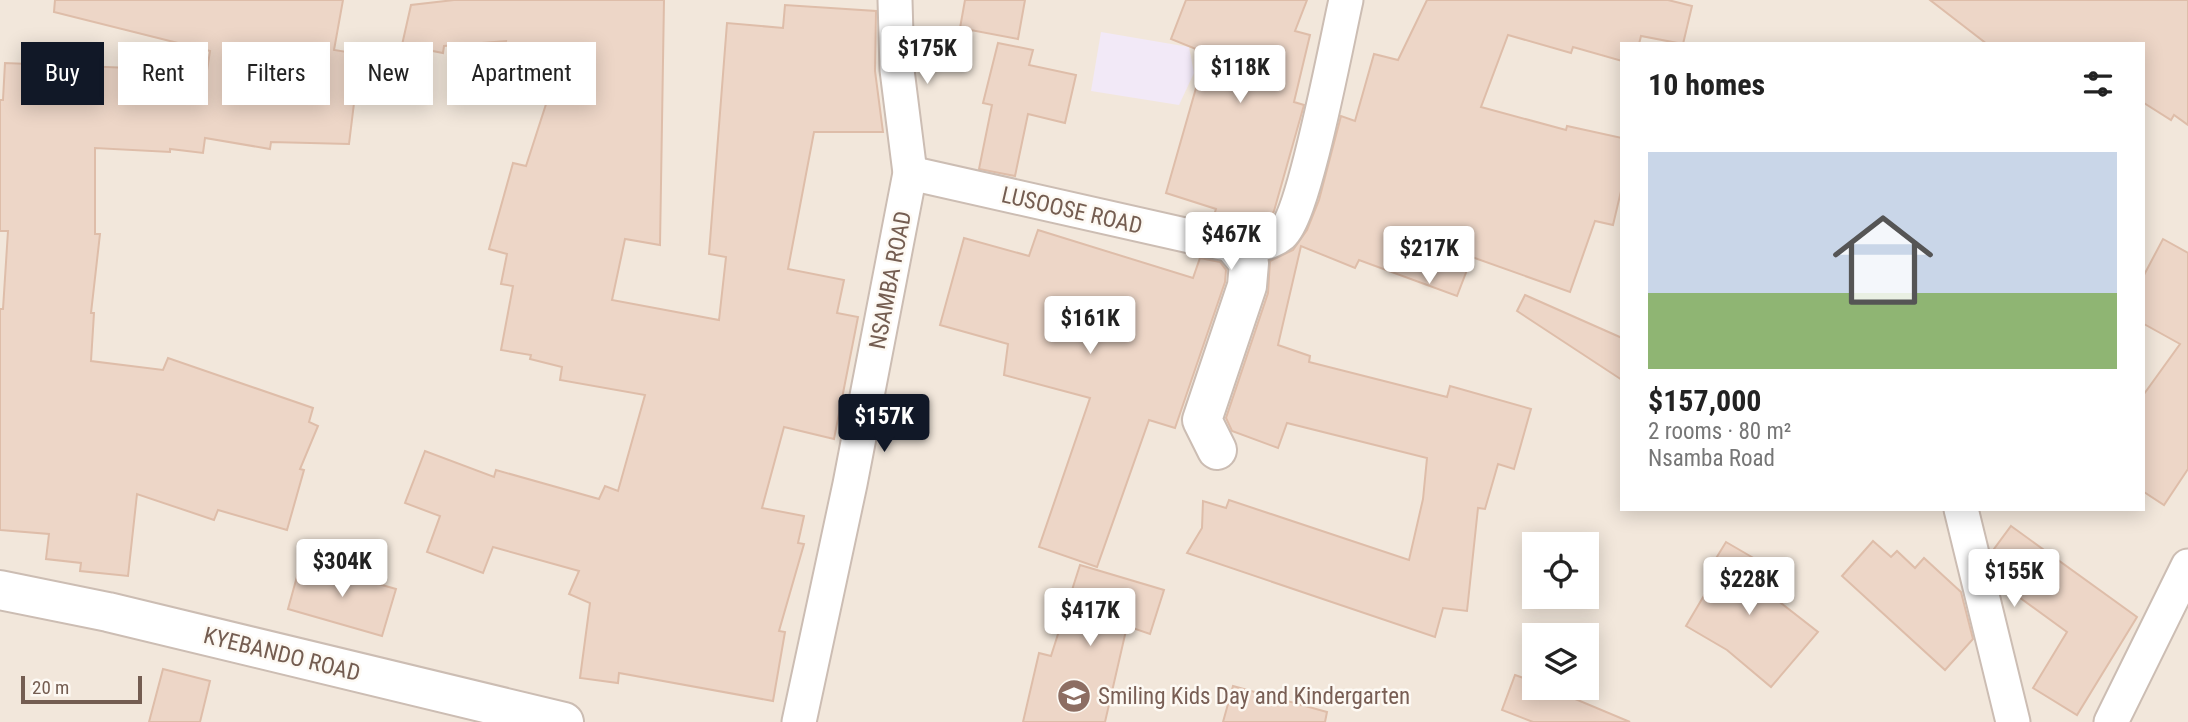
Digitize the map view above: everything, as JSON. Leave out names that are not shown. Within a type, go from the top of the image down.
[{"type":"street","name":"NSAMBA ROAD","points":[[799,722],[850,484],[911,173],[897,70],[895,0]]},
{"type":"street","name":"LUSOOSE ROAD","points":[[911,173],[1234,245],[1265,244],[1284,233],[1300,202],[1346,0]]},
{"type":"street","points":[[1217,450],[1202,420],[1247,286],[1249,263],[1234,245]]},
{"type":"street","points":[[1961,511],[2013,722]]},
{"type":"street","points":[[2111,722],[2188,566]]},
{"type":"street","name":"KYEBANDO ROAD","points":[[0,590],[108,612],[564,722]]},
{"type":"shaded area","points":[[0,0],[2188,0],[2188,722],[0,722]]},
{"type":"shaded area","points":[[1101,32],[1189,47],[1194,73],[1179,105],[1091,91]]},
{"type":"building","points":[[55,0],[343,0],[334,50],[344,52],[344,105],[354,105],[349,144],[271,142],[270,149],[205,138],[203,153],[170,149],[170,152],[95,148],[95,234],[100,234],[91,313],[94,313],[91,361],[163,370],[168,358],[313,408],[309,422],[318,426],[300,469],[304,470],[287,530],[218,510],[214,520],[137,494],[128,576],[80,571],[81,563],[46,559],[49,534],[0,530],[0,309],[3,309],[8,231],[0,231],[0,100],[3,100],[5,63],[21,64],[21,105],[104,105],[104,67],[118,67],[118,105],[208,105],[210,51],[208,42],[174,42],[54,12]]},
{"type":"building","points":[[454,0],[664,0],[660,245],[625,239],[612,300],[719,320],[726,257],[709,254],[727,23],[783,28],[785,5],[876,11],[875,71],[883,132],[814,132],[788,269],[844,280],[837,313],[858,317],[834,439],[784,427],[762,508],[804,516],[798,543],[804,544],[779,631],[785,632],[773,701],[619,673],[618,683],[580,678],[590,603],[569,594],[579,571],[493,547],[483,573],[427,552],[440,516],[405,503],[425,451],[494,477],[496,470],[599,499],[605,486],[618,491],[645,395],[560,380],[562,367],[530,359],[531,355],[501,350],[513,286],[501,284],[507,254],[489,249],[513,163],[526,166],[546,105],[596,105],[596,42],[447,42],[443,53],[433,51],[433,42],[403,42],[411,5]]},
{"type":"building","points":[[965,0],[1025,0],[1018,39],[960,28]]},
{"type":"building","points":[[1186,0],[1307,0],[1295,31],[1310,35],[1294,102],[1304,105],[1274,211],[1268,220],[1257,225],[1212,221],[1216,209],[1166,193],[1206,53],[1171,39]]},
{"type":"building","points":[[1427,0],[1668,0],[1692,6],[1683,42],[1641,36],[1640,42],[1620,42],[1620,60],[1573,47],[1571,53],[1508,35],[1481,107],[1566,130],[1567,126],[1620,138],[1620,195],[1613,225],[1595,221],[1570,292],[1472,257],[1457,296],[1359,260],[1355,268],[1301,246],[1278,345],[1310,356],[1309,362],[1447,397],[1450,386],[1531,409],[1514,469],[1498,464],[1485,509],[1478,508],[1467,611],[1443,608],[1435,637],[1187,553],[1202,528],[1203,501],[1226,508],[1229,500],[1409,560],[1423,499],[1427,458],[1287,423],[1278,448],[1232,431],[1226,418],[1268,293],[1270,261],[1293,250],[1307,230],[1319,200],[1341,116],[1355,121],[1374,54],[1398,60]]},
{"type":"building","points":[[1930,0],[2188,0],[2188,125],[2174,115],[2171,120],[2145,104],[2145,42],[1984,42]]},
{"type":"building","points":[[998,43],[1033,50],[1029,65],[1076,75],[1065,123],[1028,114],[1015,176],[979,169],[992,105],[983,103]]},
{"type":"building","points":[[1038,230],[1193,278],[1200,258],[1220,262],[1226,270],[1225,282],[1175,428],[1149,420],[1097,567],[1039,547],[1090,398],[1004,375],[1008,344],[940,325],[964,238],[1029,256]]},
{"type":"building","points":[[2163,239],[2188,253],[2188,469],[2164,505],[2145,493],[2145,393],[2180,344],[2145,325],[2145,273]]},
{"type":"building","points":[[1525,295],[1620,337],[1620,379],[1517,311]]},
{"type":"building","points":[[2011,526],[2137,617],[2077,715],[2033,688],[2067,632],[2005,587],[1994,549]]},
{"type":"building","points":[[1873,541],[1891,557],[1897,551],[1915,568],[1924,558],[1961,592],[1973,639],[1945,670],[1842,576]]},
{"type":"building","points":[[1726,542],[1769,567],[1758,585],[1818,632],[1771,687],[1727,650],[1686,626],[1715,577],[1707,573]]},
{"type":"building","points":[[301,562],[396,589],[382,636],[288,609]]},
{"type":"building","points":[[1080,565],[1164,590],[1150,634],[1127,626],[1105,722],[1023,722],[1039,653],[1051,656]]},
{"type":"building","points":[[163,669],[210,681],[200,722],[149,722]]},
{"type":"building","points":[[1515,675],[1522,677],[1522,700],[1578,700],[1630,722],[1533,722],[1502,710]]},
{"type":"building","points":[[1233,686],[1327,712],[1325,722],[1223,722]]},
{"type":"place","name":"Smiling Kids Day and Kindergarten","points":[[1074,696]]}]
